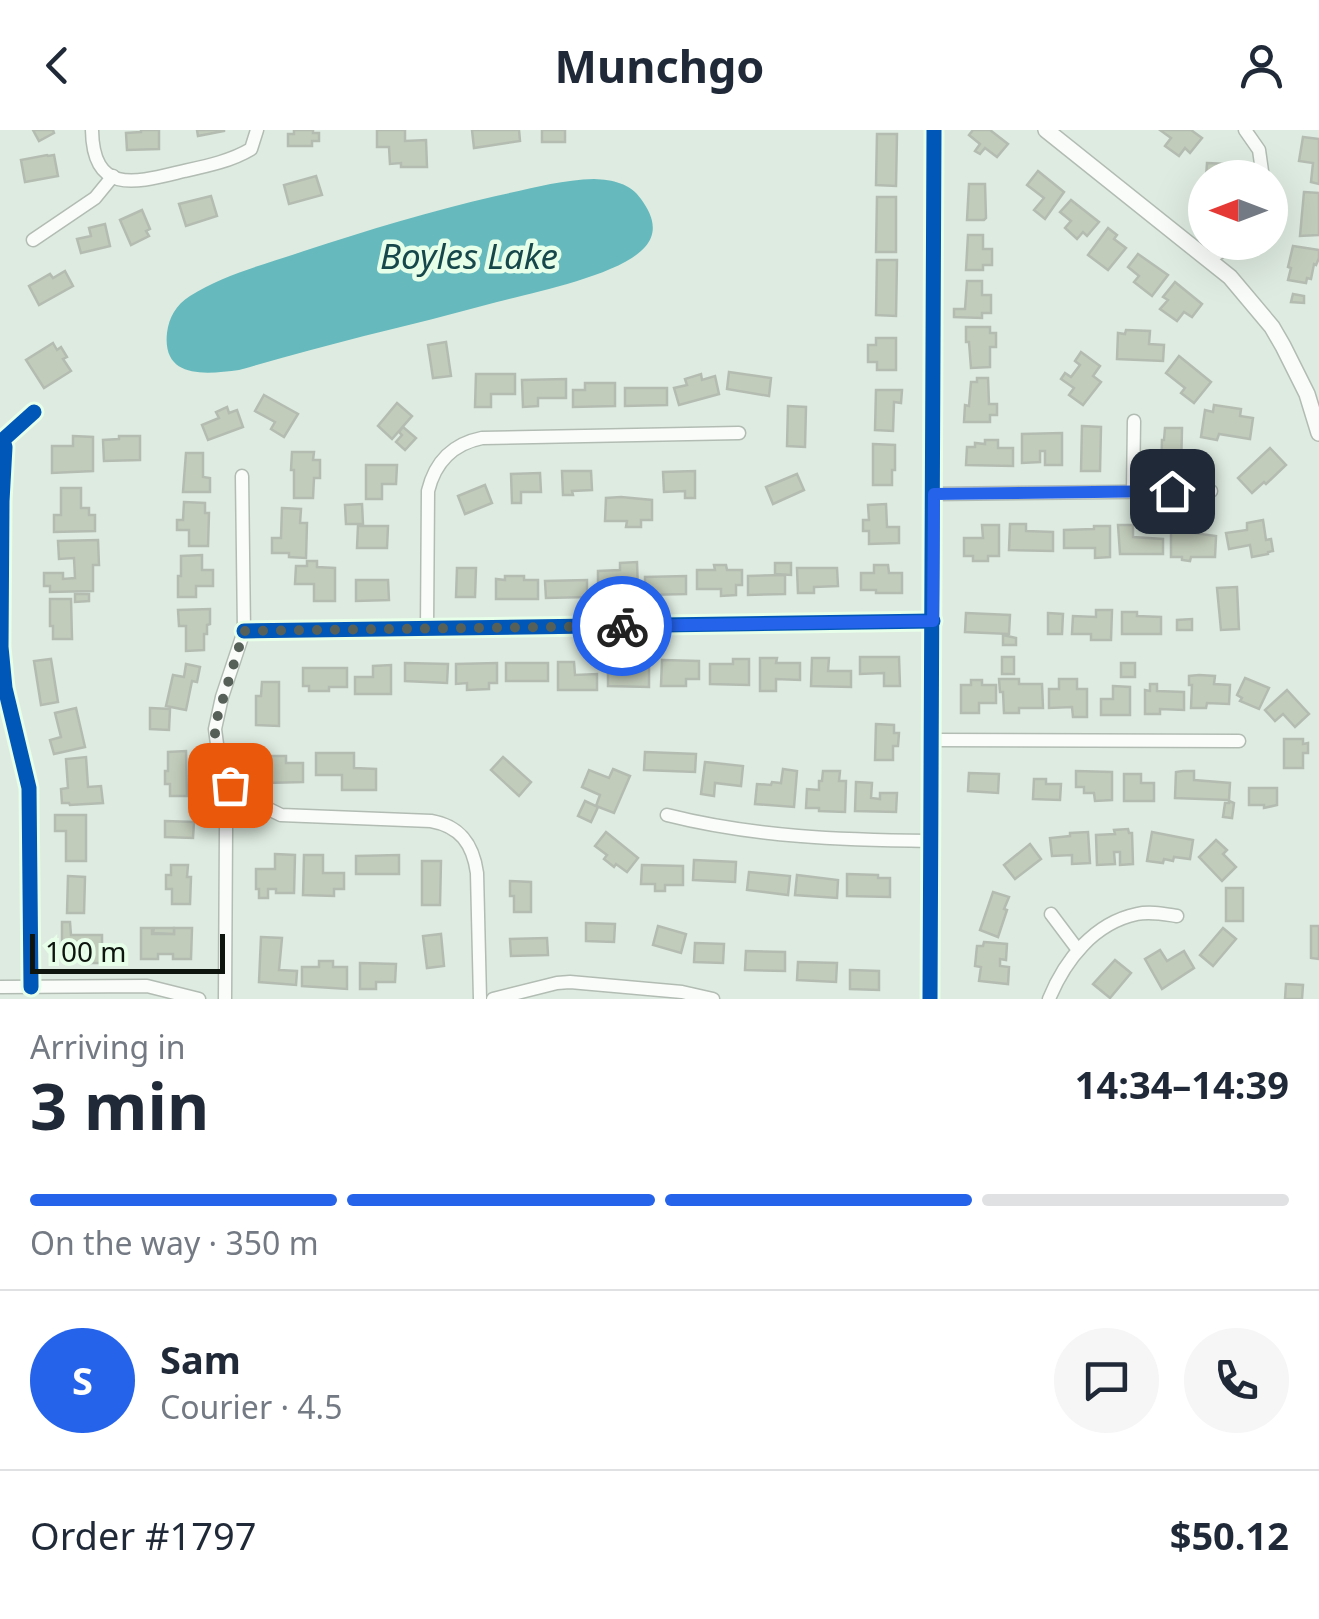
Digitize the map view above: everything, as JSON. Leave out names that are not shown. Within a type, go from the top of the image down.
[{"type":"street","points":[[92,130],[94,154],[100,166],[124,182],[220,163],[252,149],[257,130]]},
{"type":"street","points":[[1046,130],[1188,243]]},
{"type":"street","points":[[1245,130],[1260,160]]},
{"type":"street","points":[[930,999],[935,131]]},
{"type":"street","points":[[33,240],[95,198],[114,176]]},
{"type":"street","points":[[1209,260],[1230,278],[1272,328],[1307,394],[1319,433]]},
{"type":"street","points":[[31,987],[29,788],[5,688],[1,647],[5,447],[2,439],[34,412]]},
{"type":"street","points":[[1133,491],[1134,420]]},
{"type":"street","points":[[427,629],[428,491],[439,463],[458,446],[482,438],[738,433]]},
{"type":"street","points":[[242,476],[244,631],[214,728],[230,785],[236,793],[281,815],[442,823],[464,836],[475,856],[480,999]]},
{"type":"street","points":[[934,494],[1211,492]]},
{"type":"street","points":[[244,631],[933,621]]},
{"type":"street","points":[[932,740],[1239,741]]},
{"type":"street","points":[[225,999],[226,828],[236,793]]},
{"type":"street","points":[[668,815],[790,836],[930,840]]},
{"type":"street","points":[[1049,999],[1058,977],[1078,950],[1101,929],[1138,913],[1176,916]]},
{"type":"street","points":[[1051,914],[1078,950]]},
{"type":"street","points":[[493,999],[570,982],[682,992],[714,999]]},
{"type":"street","points":[[0,987],[147,986],[199,999]]},
{"type":"water","name":"Boyles Lake","points":[[594,179],[632,189],[651,217],[653,229],[645,247],[633,257],[598,274],[239,370],[189,371],[172,359],[167,348],[169,322],[181,303],[246,270],[424,214],[545,185]]},
{"type":"building","points":[[33,130],[53,130],[54,133],[39,141]]},
{"type":"building","points":[[159,130],[159,149],[127,150],[126,133]]},
{"type":"building","points":[[197,130],[224,130],[224,131],[198,136]]},
{"type":"building","points":[[294,130],[313,130],[319,133],[319,141],[312,141],[312,146],[288,146],[288,134],[294,134]]},
{"type":"building","points":[[377,130],[405,130],[405,141],[426,140],[427,167],[390,164],[389,147],[377,147]]},
{"type":"building","points":[[472,130],[519,130],[520,141],[474,148]]},
{"type":"building","points":[[542,130],[565,130],[565,142],[542,142]]},
{"type":"building","points":[[973,130],[990,130],[1008,144],[997,157],[985,148],[980,154],[975,151],[980,144],[969,135]]},
{"type":"building","points":[[1160,130],[1191,130],[1202,138],[1190,153],[1185,148],[1179,156],[1165,146],[1171,138]]},
{"type":"building","points":[[877,134],[897,134],[896,186],[876,185]]},
{"type":"building","points":[[1303,137],[1319,139],[1319,184],[1311,182],[1313,163],[1299,161]]},
{"type":"building","points":[[54,155],[58,176],[25,182],[21,160]]},
{"type":"building","points":[[1038,171],[1064,192],[1045,219],[1034,210],[1044,198],[1027,185]]},
{"type":"building","points":[[316,176],[322,195],[289,204],[284,185]]},
{"type":"building","points":[[969,184],[985,184],[984,220],[967,220]]},
{"type":"building","points":[[1304,192],[1319,193],[1319,235],[1300,236]]},
{"type":"building","points":[[211,196],[217,216],[186,226],[179,204]]},
{"type":"building","points":[[877,197],[896,197],[896,252],[876,252]]},
{"type":"building","points":[[1071,200],[1099,222],[1087,236],[1083,232],[1077,239],[1065,228],[1071,221],[1060,212]]},
{"type":"building","points":[[142,210],[149,236],[131,245],[120,220]]},
{"type":"building","points":[[105,224],[110,246],[81,253],[77,239],[91,236],[89,228]]},
{"type":"building","points":[[1108,228],[1126,248],[1108,270],[1088,255]]},
{"type":"building","points":[[968,235],[983,235],[983,249],[992,249],[992,265],[983,265],[983,270],[966,270]]},
{"type":"building","points":[[1293,246],[1319,250],[1311,279],[1307,278],[1306,283],[1288,280]]},
{"type":"building","points":[[1138,254],[1168,275],[1152,296],[1134,282],[1139,276],[1128,267]]},
{"type":"building","points":[[877,260],[897,260],[896,316],[876,315]]},
{"type":"building","points":[[65,271],[73,286],[39,305],[29,286]]},
{"type":"building","points":[[967,281],[982,281],[982,295],[991,295],[991,313],[982,313],[982,318],[954,317],[954,309],[965,309]]},
{"type":"building","points":[[1175,282],[1202,304],[1192,317],[1184,312],[1177,321],[1160,309],[1168,300],[1163,297]]},
{"type":"building","points":[[1293,294],[1304,296],[1304,303],[1291,302]]},
{"type":"building","points":[[966,327],[990,327],[990,333],[996,333],[996,347],[990,347],[990,367],[971,368]]},
{"type":"building","points":[[1126,330],[1150,331],[1149,344],[1164,345],[1163,361],[1117,359],[1118,333],[1125,334]]},
{"type":"building","points":[[876,338],[896,338],[896,370],[877,370],[877,362],[868,362],[868,345],[876,345]]},
{"type":"building","points":[[446,342],[451,376],[433,378],[428,345]]},
{"type":"building","points":[[53,343],[57,350],[61,347],[71,371],[44,388],[26,360]]},
{"type":"building","points":[[1081,352],[1100,366],[1093,376],[1101,382],[1083,405],[1069,395],[1074,388],[1061,379],[1065,373],[1071,377],[1080,365],[1075,361]]},
{"type":"building","points":[[1179,356],[1211,382],[1194,403],[1181,393],[1185,388],[1166,373]]},
{"type":"building","points":[[729,372],[771,378],[769,396],[727,389]]},
{"type":"building","points":[[476,374],[515,374],[515,394],[491,394],[491,407],[475,407]]},
{"type":"building","points":[[701,374],[702,380],[715,376],[719,394],[679,405],[674,388],[687,385],[685,379]]},
{"type":"building","points":[[977,378],[988,378],[989,404],[997,404],[997,415],[990,415],[990,422],[964,422],[971,382],[977,382]]},
{"type":"building","points":[[566,379],[566,398],[538,398],[538,406],[523,407],[522,380]]},
{"type":"building","points":[[585,383],[615,383],[615,406],[573,407],[573,390],[585,390]]},
{"type":"building","points":[[625,388],[667,388],[667,405],[625,406]]},
{"type":"building","points":[[876,390],[902,390],[901,403],[894,402],[893,431],[875,430]]},
{"type":"building","points":[[264,395],[298,414],[284,437],[271,429],[275,422],[255,411]]},
{"type":"building","points":[[397,403],[412,416],[392,439],[378,426]]},
{"type":"building","points":[[1214,405],[1241,409],[1240,416],[1253,418],[1250,439],[1219,434],[1217,440],[1201,437],[1205,410],[1213,412]]},
{"type":"building","points":[[788,406],[806,407],[805,447],[787,446]]},
{"type":"building","points":[[227,407],[229,413],[237,410],[243,427],[208,440],[202,425],[219,418],[216,412]]},
{"type":"building","points":[[1082,426],[1101,427],[1100,471],[1081,471]]},
{"type":"building","points":[[403,427],[416,438],[405,450],[396,442]]},
{"type":"building","points":[[1165,428],[1182,428],[1181,471],[1161,471]]},
{"type":"building","points":[[1062,433],[1062,465],[1045,465],[1045,451],[1040,451],[1040,462],[1022,463],[1022,434]]},
{"type":"building","points":[[73,436],[93,437],[93,471],[52,473],[52,446],[73,446]]},
{"type":"building","points":[[140,436],[140,460],[104,461],[103,440]]},
{"type":"building","points":[[985,440],[998,440],[998,448],[1013,448],[1013,466],[966,465],[967,447],[985,444]]},
{"type":"building","points":[[873,444],[895,445],[892,485],[873,485]]},
{"type":"building","points":[[1270,448],[1286,465],[1252,493],[1238,478]]},
{"type":"building","points":[[292,452],[314,452],[313,460],[320,460],[320,478],[314,478],[313,498],[294,498]]},
{"type":"building","points":[[186,453],[203,453],[203,477],[210,478],[210,492],[183,492]]},
{"type":"building","points":[[366,465],[397,465],[396,484],[382,484],[382,499],[366,499]]},
{"type":"building","points":[[562,471],[591,471],[592,490],[563,495]]},
{"type":"building","points":[[695,471],[695,498],[685,498],[685,491],[664,492],[663,472]]},
{"type":"building","points":[[540,473],[541,492],[521,492],[521,503],[512,503],[511,474]]},
{"type":"building","points":[[797,474],[804,490],[773,504],[766,487]]},
{"type":"building","points":[[485,485],[492,503],[465,514],[458,496]]},
{"type":"building","points":[[61,488],[81,488],[81,508],[89,508],[89,515],[95,515],[95,531],[54,532],[54,515],[61,515]]},
{"type":"building","points":[[606,498],[652,500],[652,520],[641,520],[641,527],[626,527],[627,521],[605,521]]},
{"type":"building","points":[[184,502],[205,503],[205,513],[209,513],[208,546],[189,546],[189,530],[177,530],[177,520],[183,520]]},
{"type":"building","points":[[362,504],[363,524],[346,524],[345,505]]},
{"type":"building","points":[[886,504],[887,527],[899,527],[899,543],[869,544],[869,531],[863,531],[863,520],[869,520],[868,505]]},
{"type":"building","points":[[282,508],[301,509],[300,523],[307,523],[306,558],[272,553],[272,538],[281,538]]},
{"type":"building","points":[[1263,520],[1266,540],[1271,539],[1273,551],[1252,557],[1250,545],[1229,549],[1226,533],[1247,530],[1247,523]]},
{"type":"building","points":[[1171,523],[1186,523],[1186,532],[1216,536],[1215,557],[1191,557],[1190,561],[1171,557]]},
{"type":"building","points":[[1010,524],[1026,524],[1026,531],[1053,532],[1053,551],[1009,550]]},
{"type":"building","points":[[982,525],[999,525],[999,556],[973,561],[973,556],[964,556],[964,538],[983,538]]},
{"type":"building","points":[[1118,525],[1133,525],[1133,537],[1163,539],[1163,554],[1120,554]]},
{"type":"building","points":[[358,526],[388,526],[387,548],[357,548]]},
{"type":"building","points":[[1110,526],[1110,557],[1095,558],[1095,548],[1064,548],[1064,530]]},
{"type":"building","points":[[98,540],[99,565],[93,565],[93,591],[50,592],[50,586],[44,586],[44,573],[63,573],[63,579],[75,578],[74,558],[59,559],[58,541]]},
{"type":"building","points":[[202,555],[202,570],[213,570],[213,586],[196,586],[196,597],[178,597],[181,556]]},
{"type":"building","points":[[307,561],[317,561],[317,567],[335,568],[335,601],[314,601],[314,584],[295,584],[296,566],[307,566]]},
{"type":"building","points":[[637,562],[638,591],[615,591],[615,597],[598,598],[598,571],[620,570],[620,563]]},
{"type":"building","points":[[775,563],[791,563],[791,575],[775,574]]},
{"type":"building","points":[[714,565],[742,570],[742,585],[736,585],[736,595],[721,596],[721,589],[697,589],[697,570],[715,570]]},
{"type":"building","points":[[874,565],[888,565],[889,573],[902,573],[902,593],[861,590],[861,573],[874,573]]},
{"type":"building","points":[[457,568],[476,568],[475,597],[456,597]]},
{"type":"building","points":[[797,568],[837,568],[838,586],[814,587],[814,593],[798,593]]},
{"type":"building","points":[[785,575],[785,594],[748,595],[748,576]]},
{"type":"building","points":[[505,576],[538,580],[538,599],[496,599],[496,579],[505,580]]},
{"type":"building","points":[[686,576],[686,594],[645,595],[645,577]]},
{"type":"building","points":[[356,580],[388,580],[389,600],[356,601]]},
{"type":"building","points":[[587,580],[587,597],[546,598],[545,581]]},
{"type":"building","points":[[1237,587],[1239,629],[1221,630],[1217,588]]},
{"type":"building","points":[[75,594],[89,594],[89,601],[75,602]]},
{"type":"building","points":[[50,599],[71,599],[72,639],[53,639]]},
{"type":"building","points":[[210,609],[204,650],[186,651],[186,626],[179,626],[178,610]]},
{"type":"building","points":[[1096,610],[1112,610],[1111,640],[1091,640],[1091,634],[1072,634],[1073,616],[1096,617]]},
{"type":"building","points":[[1122,612],[1161,617],[1161,634],[1122,634]]},
{"type":"building","points":[[966,613],[1010,615],[1009,634],[965,632]]},
{"type":"building","points":[[1048,613],[1063,614],[1062,634],[1048,634]]},
{"type":"building","points":[[1192,619],[1192,630],[1177,630],[1177,620]]},
{"type":"building","points":[[1003,635],[1016,638],[1016,645],[1003,645]]},
{"type":"building","points":[[860,657],[899,657],[900,686],[884,686],[884,673],[860,674]]},
{"type":"building","points":[[1002,657],[1014,657],[1014,674],[1002,674]]},
{"type":"building","points":[[760,658],[800,663],[800,680],[776,679],[776,691],[760,691]]},
{"type":"building","points":[[812,658],[829,658],[828,671],[851,671],[851,687],[811,686]]},
{"type":"building","points":[[51,659],[58,702],[41,705],[34,661]]},
{"type":"building","points":[[733,659],[749,659],[749,685],[710,684],[710,664],[733,664]]},
{"type":"building","points":[[633,660],[649,660],[649,687],[608,686],[608,667],[633,667]]},
{"type":"building","points":[[662,660],[699,661],[699,679],[686,679],[686,686],[661,686]]},
{"type":"building","points":[[558,662],[574,662],[575,675],[597,674],[597,690],[558,690]]},
{"type":"building","points":[[405,663],[448,664],[447,683],[405,681]]},
{"type":"building","points":[[497,663],[497,683],[489,683],[489,689],[467,690],[467,683],[456,684],[456,664]]},
{"type":"building","points":[[506,663],[548,663],[548,681],[506,681]]},
{"type":"building","points":[[1121,663],[1135,663],[1135,677],[1121,677]]},
{"type":"building","points":[[186,664],[200,667],[197,682],[192,681],[186,710],[166,706],[173,675],[184,677]]},
{"type":"building","points":[[391,665],[391,694],[355,694],[355,677],[373,677],[373,666]]},
{"type":"building","points":[[303,668],[347,668],[347,687],[309,691],[309,686],[303,686]]},
{"type":"building","points":[[1189,676],[1215,676],[1214,684],[1230,685],[1229,704],[1207,703],[1206,708],[1191,708]]},
{"type":"building","points":[[1245,678],[1269,688],[1259,709],[1240,701],[1242,698],[1237,695]]},
{"type":"building","points":[[999,679],[1042,684],[1043,708],[1019,708],[1019,713],[1004,713]]},
{"type":"building","points":[[1059,679],[1077,679],[1077,689],[1087,689],[1087,717],[1073,717],[1072,707],[1049,708],[1049,689],[1059,689]]},
{"type":"building","points":[[971,680],[996,685],[996,703],[979,703],[979,713],[961,713],[961,685],[971,685]]},
{"type":"building","points":[[262,682],[279,682],[279,726],[256,725],[256,696],[261,696]]},
{"type":"building","points":[[1150,684],[1157,684],[1157,691],[1184,692],[1184,710],[1160,709],[1160,714],[1145,714],[1145,690],[1150,691]]},
{"type":"building","points":[[1113,686],[1130,687],[1130,715],[1101,715],[1101,699],[1113,699]]},
{"type":"building","points":[[1287,690],[1309,714],[1295,727],[1283,714],[1275,721],[1265,710]]},
{"type":"building","points":[[76,708],[85,747],[54,754],[50,740],[61,737],[55,713]]},
{"type":"building","points":[[150,708],[170,709],[169,730],[150,729]]},
{"type":"building","points":[[876,724],[894,725],[894,733],[899,733],[898,746],[893,746],[893,760],[875,760]]},
{"type":"building","points":[[1284,739],[1303,739],[1303,744],[1308,743],[1303,768],[1284,768]]},
{"type":"building","points":[[186,751],[187,796],[170,796],[170,784],[165,784],[168,752]]},
{"type":"building","points":[[645,752],[696,754],[695,772],[644,770]]},
{"type":"building","points":[[316,753],[354,753],[354,768],[376,769],[376,790],[342,790],[342,775],[316,775]]},
{"type":"building","points":[[266,756],[286,756],[286,763],[303,763],[303,782],[266,783]]},
{"type":"building","points":[[86,757],[88,787],[101,786],[103,803],[62,803],[61,789],[68,788],[66,759]]},
{"type":"building","points":[[503,757],[531,782],[519,796],[491,770]]},
{"type":"building","points":[[705,762],[743,766],[741,786],[715,783],[714,796],[701,794]]},
{"type":"building","points":[[613,769],[630,776],[614,813],[596,806],[600,795],[582,787],[589,770],[609,778]]},
{"type":"building","points":[[783,769],[797,771],[794,807],[755,804],[757,784],[781,783]]},
{"type":"building","points":[[823,771],[840,771],[839,781],[846,781],[845,812],[806,808],[807,789],[819,790]]},
{"type":"building","points":[[1076,771],[1112,772],[1112,800],[1095,801],[1094,793],[1084,793],[1084,787],[1076,787]]},
{"type":"building","points":[[1194,771],[1194,780],[1230,783],[1229,800],[1175,798],[1176,772]]},
{"type":"building","points":[[969,773],[999,774],[998,793],[968,791]]},
{"type":"building","points":[[1124,774],[1141,774],[1141,783],[1154,783],[1154,801],[1124,801]]},
{"type":"building","points":[[1034,779],[1061,784],[1060,800],[1033,799]]},
{"type":"building","points":[[856,782],[872,783],[871,798],[880,799],[880,793],[897,793],[896,812],[855,811]]},
{"type":"building","points":[[1249,788],[1277,788],[1277,805],[1249,805]]},
{"type":"building","points":[[585,801],[598,807],[591,822],[578,816]]},
{"type":"building","points":[[1225,803],[1234,803],[1232,818],[1223,817]]},
{"type":"building","points":[[55,815],[86,815],[86,861],[66,861],[66,831],[55,831]]},
{"type":"building","points":[[165,821],[194,822],[193,838],[165,837]]},
{"type":"building","points":[[1128,829],[1132,833],[1133,864],[1120,865],[1120,852],[1114,852],[1115,864],[1097,865],[1096,835]]},
{"type":"building","points":[[606,832],[638,858],[627,872],[604,859],[607,855],[595,846]]},
{"type":"building","points":[[1088,832],[1090,863],[1072,864],[1072,855],[1052,856],[1050,838]]},
{"type":"building","points":[[1152,832],[1193,840],[1190,859],[1147,861]]},
{"type":"building","points":[[1216,840],[1236,867],[1222,881],[1199,857]]},
{"type":"building","points":[[1030,844],[1041,859],[1015,879],[1004,865]]},
{"type":"building","points":[[275,854],[295,855],[294,893],[268,889],[268,898],[259,898],[256,869],[275,869]]},
{"type":"building","points":[[304,855],[323,855],[323,873],[344,873],[344,889],[334,889],[334,896],[303,895]]},
{"type":"building","points":[[399,855],[399,874],[356,874],[356,856]]},
{"type":"building","points":[[694,860],[736,862],[735,882],[693,880]]},
{"type":"building","points":[[422,861],[441,861],[440,905],[422,905]]},
{"type":"building","points":[[171,865],[188,865],[190,904],[172,904],[172,889],[166,889]]},
{"type":"building","points":[[642,865],[683,866],[683,885],[665,885],[665,891],[655,891],[655,884],[641,884]]},
{"type":"building","points":[[749,872],[790,876],[788,895],[747,890]]},
{"type":"building","points":[[847,874],[890,878],[890,897],[847,896]]},
{"type":"building","points":[[797,875],[838,880],[837,898],[795,895]]},
{"type":"building","points":[[68,876],[85,877],[84,913],[67,913]]},
{"type":"building","points":[[510,881],[531,882],[531,912],[514,912]]},
{"type":"building","points":[[1226,888],[1243,888],[1243,921],[1226,921]]},
{"type":"building","points":[[993,892],[1009,897],[998,937],[980,930]]},
{"type":"building","points":[[62,922],[70,922],[71,935],[102,935],[102,963],[62,959]]},
{"type":"building","points":[[586,923],[615,924],[614,942],[586,941]]},
{"type":"building","points":[[658,926],[686,934],[681,953],[653,945]]},
{"type":"building","points":[[1311,926],[1319,926],[1319,959],[1311,958]]},
{"type":"building","points":[[141,928],[152,928],[152,934],[174,934],[174,928],[192,928],[191,959],[158,954],[158,959],[141,959]]},
{"type":"building","points":[[154,928],[174,928],[174,934],[153,933]]},
{"type":"building","points":[[1223,928],[1236,939],[1213,966],[1200,955]]},
{"type":"building","points":[[441,934],[444,966],[427,968],[423,936]]},
{"type":"building","points":[[261,937],[282,938],[279,970],[297,971],[296,985],[259,982]]},
{"type":"building","points":[[547,938],[548,955],[511,956],[510,939]]},
{"type":"building","points":[[984,942],[1007,944],[1006,960],[1000,959],[1000,966],[1009,967],[1008,984],[979,981],[981,967],[975,966],[977,946]]},
{"type":"building","points":[[695,943],[724,944],[723,963],[694,962]]},
{"type":"building","points":[[1160,950],[1167,961],[1184,951],[1194,968],[1162,989],[1145,959]]},
{"type":"building","points":[[746,951],[785,952],[785,971],[745,970]]},
{"type":"building","points":[[1115,960],[1131,973],[1110,998],[1093,984]]},
{"type":"building","points":[[319,961],[347,967],[347,989],[302,986],[302,967],[319,967]]},
{"type":"building","points":[[798,962],[837,963],[836,982],[797,980]]},
{"type":"building","points":[[360,963],[396,964],[395,982],[376,982],[376,989],[360,989]]},
{"type":"building","points":[[850,970],[879,971],[879,990],[850,989]]},
{"type":"building","points":[[1286,984],[1303,985],[1302,999],[1285,999]]},
{"type":"cycle path","points":[[930,999],[934,130]]},
{"type":"cycle path","points":[[31,987],[29,788],[5,688],[1,647],[3,440],[34,412]]},
{"type":"cycle path","points":[[244,631],[933,621]]},
{"type":"way so far","points":[[230,785],[214,728],[244,631],[622,626]]},
{"type":"route","points":[[622,626],[933,621],[934,494],[1172,491]]}]
